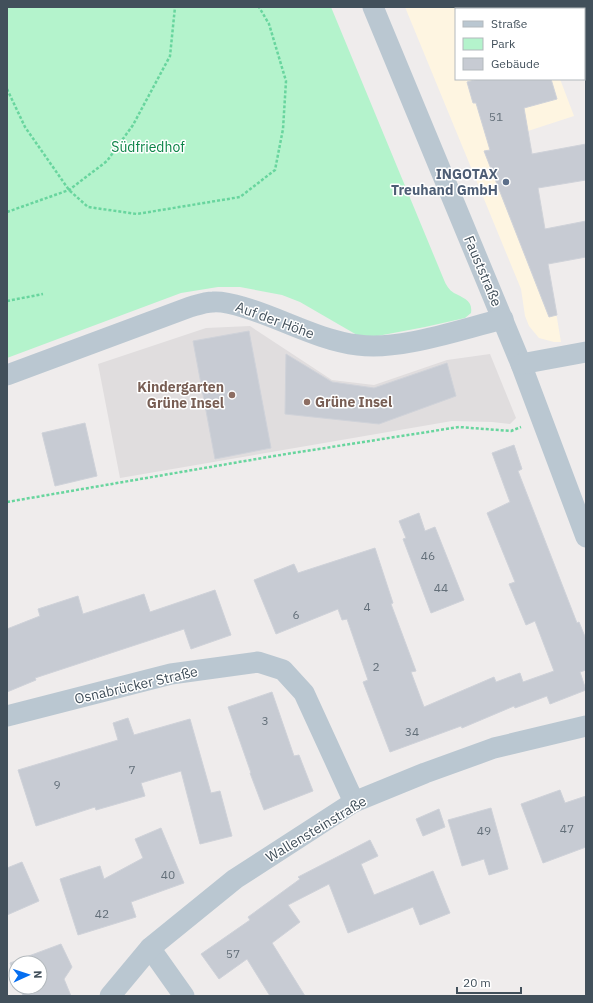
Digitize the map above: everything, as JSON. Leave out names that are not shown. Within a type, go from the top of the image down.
[{"type":"street","name":"Fauststraße","points":[[373,7],[503,319],[586,538]]},
{"type":"street","name":"Auf der Höhe","points":[[7,375],[190,307],[214,302],[235,305],[259,312],[310,333],[358,346],[386,345],[414,340],[503,319]]},
{"type":"street","points":[[521,364],[586,352]]},
{"type":"street","name":"Osnabrücker Straße","points":[[7,716],[171,674],[258,662],[283,670],[304,693],[354,802]]},
{"type":"street","name":"Wallensteinstraße","points":[[110,996],[150,948],[235,879],[354,802],[425,773],[494,748],[586,726]]},
{"type":"street","points":[[150,948],[184,996]]},
{"type":"path","points":[[7,212],[69,190],[107,161],[133,125],[170,56],[175,7]]},
{"type":"path","points":[[7,89],[25,127],[69,190],[88,207],[137,214],[240,197],[275,170],[283,129],[286,81],[269,24],[259,7]]},
{"type":"path","points":[[7,301],[43,294]]},
{"type":"path","points":[[7,502],[274,456],[459,428],[511,431],[528,425]]},
{"type":"shaded area","points":[[405,7],[534,8],[455,8],[455,80],[560,80],[574,116],[528,131],[545,227],[542,228],[561,342],[554,342],[539,338],[529,326],[525,316],[521,289]]},
{"type":"shaded area","name":"Grüne Insel","points":[[250,326],[332,380],[374,385],[447,360],[490,354],[516,418],[510,424],[452,421],[120,478],[98,364],[206,328]]},
{"type":"green space","name":"Südfriedhof","points":[[7,7],[331,7],[445,282],[452,292],[469,302],[471,313],[465,318],[372,337],[357,335],[300,302],[282,295],[240,287],[218,287],[181,293],[7,358]]},
{"type":"building","points":[[474,80],[551,80],[557,99],[524,108],[532,154],[586,144],[586,180],[538,188],[545,229],[586,221],[586,257],[548,264],[557,315],[549,317],[484,151],[490,150],[476,103],[473,103],[467,82]]},
{"type":"building","name":"Kindergarten Grüne Insel","points":[[249,331],[271,448],[215,459],[193,341]]},
{"type":"building","points":[[286,354],[332,382],[374,388],[447,363],[456,396],[379,424],[285,414]]},
{"type":"building","points":[[85,423],[97,476],[55,486],[42,433]]},
{"type":"building","points":[[514,445],[522,469],[518,471],[577,623],[579,622],[586,639],[586,670],[580,672],[586,690],[550,704],[547,696],[515,708],[514,706],[462,728],[461,726],[390,752],[363,682],[368,680],[347,619],[342,620],[338,609],[276,634],[254,580],[294,564],[298,573],[375,548],[393,603],[391,604],[416,671],[411,672],[424,707],[494,677],[496,682],[520,673],[523,682],[554,671],[535,621],[526,625],[509,584],[515,582],[487,513],[510,502],[492,453]]},
{"type":"building","points":[[419,513],[425,531],[435,527],[464,600],[431,613],[403,539],[406,538],[399,521]]},
{"type":"building","points":[[215,590],[231,635],[191,649],[184,629],[35,678],[36,680],[7,692],[7,629],[40,616],[38,609],[78,596],[83,614],[144,594],[150,612]]},
{"type":"building","points":[[272,692],[294,756],[299,755],[313,791],[264,810],[228,707]]},
{"type":"building","points":[[128,718],[134,735],[190,719],[211,793],[220,791],[232,836],[200,844],[181,771],[141,783],[145,796],[96,810],[95,807],[36,826],[18,770],[118,740],[113,723]]},
{"type":"building","points":[[560,790],[565,803],[586,796],[586,847],[543,863],[521,804]]},
{"type":"building","points":[[491,808],[508,869],[489,875],[484,859],[462,866],[448,820]]},
{"type":"building","points":[[439,809],[445,827],[423,836],[416,819]]},
{"type":"building","points":[[161,828],[184,883],[131,902],[136,917],[78,935],[60,879],[100,866],[104,879],[143,858],[135,839]]},
{"type":"building","points":[[370,840],[378,856],[361,864],[374,895],[433,871],[450,913],[420,925],[413,907],[348,933],[329,884],[288,905],[300,922],[272,943],[305,996],[270,996],[247,959],[219,979],[201,954],[250,920],[248,917],[300,879],[298,877]]},
{"type":"building","points":[[22,862],[39,901],[7,915],[7,868]]},
{"type":"building","points":[[61,944],[72,967],[64,979],[71,996],[23,996],[48,995],[48,955],[31,955]]},
{"type":"place","name":"INGOTAX Treuhand GmbH","points":[[506,182]]},
{"type":"place","name":"Kindergarten Grüne Insel","points":[[232,395]]},
{"type":"place","name":"Grüne Insel","points":[[307,402]]}]
